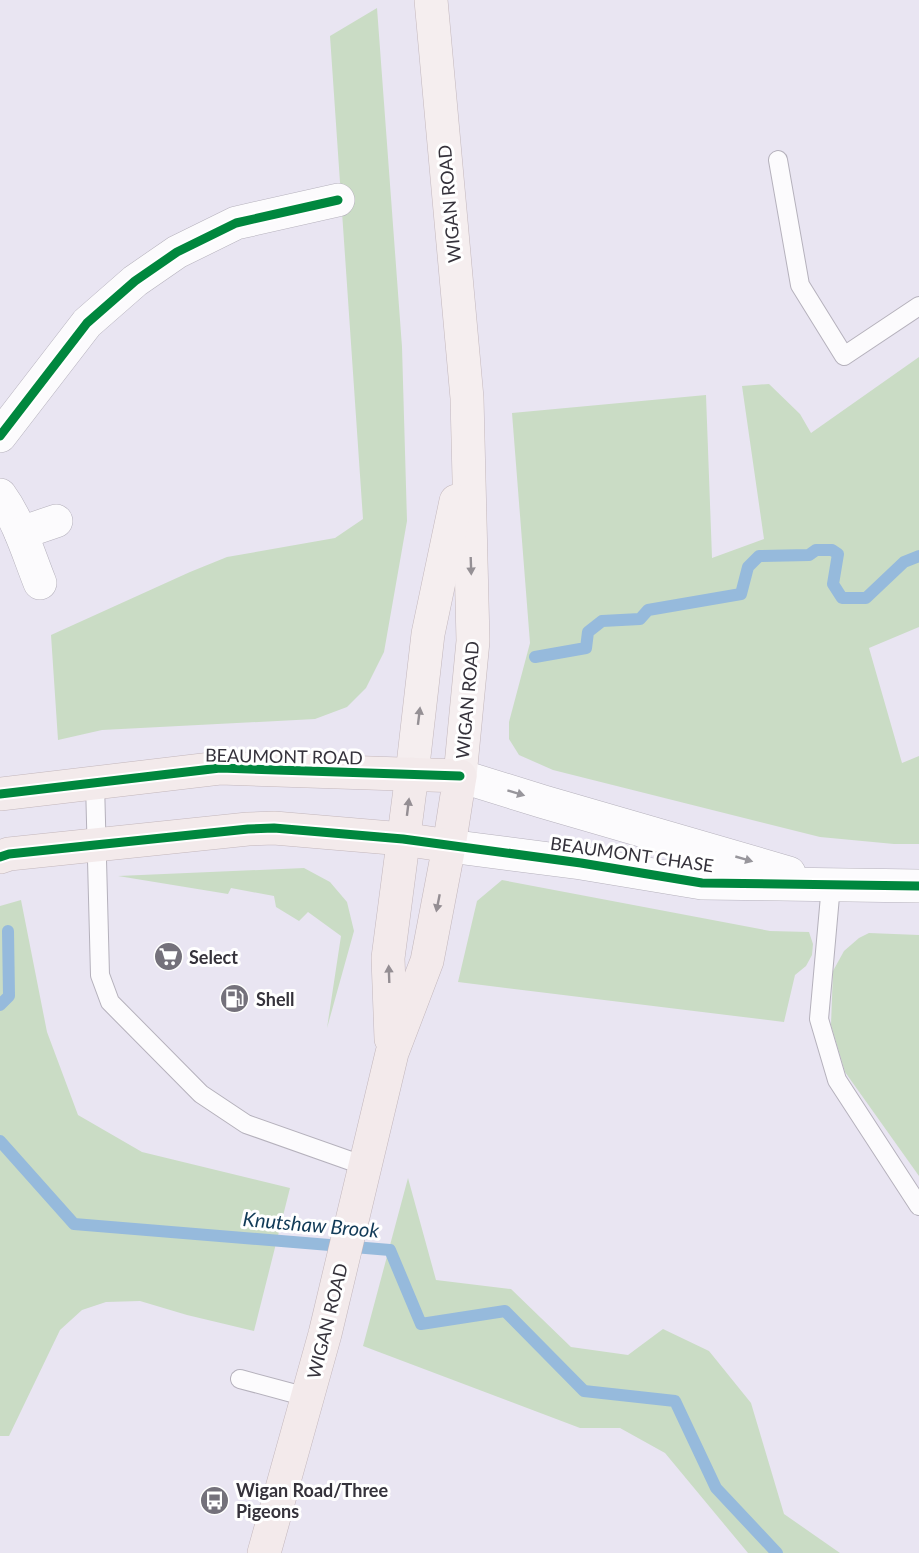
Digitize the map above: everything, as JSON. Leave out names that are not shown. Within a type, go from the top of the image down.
[{"type":"highway","name":"BEAUMONT ROAD","points":[[0,794],[220,768],[460,776]]},
{"type":"highway","name":"WIGAN ROAD","points":[[392,1053],[388,958],[412,774]]},
{"type":"highway","name":"WIGAN ROAD","points":[[264,1553],[325,1334],[392,1053],[427,961],[460,776]]},
{"type":"highway","points":[[0,857],[96,844],[274,828],[449,846]]},
{"type":"main road","name":"WIGAN ROAD","points":[[431,0],[467,398],[473,641],[460,776]]},
{"type":"main road","name":"WIGAN ROAD","points":[[412,774],[429,634],[467,445]]},
{"type":"street","points":[[0,436],[87,323],[135,281],[177,252],[236,223],[338,200]]},
{"type":"street","points":[[0,495],[9,507],[21,533],[40,583]]},
{"type":"street","points":[[21,533],[56,521]]},
{"type":"street","name":"BEAUMONT CHASE","points":[[460,776],[831,885]]},
{"type":"street","name":"BEAUMONT CHASE","points":[[449,846],[581,863],[702,883],[919,886]]},
{"type":"lane","points":[[778,160],[800,285],[844,356],[919,306]]},
{"type":"lane","points":[[95,783],[100,975],[110,1002],[201,1094],[246,1124],[365,1166]]},
{"type":"lane","points":[[831,885],[819,1019],[837,1080],[919,1206]]},
{"type":"lane","points":[[240,1379],[307,1397]]},
{"type":"green space","points":[[377,8],[402,347],[407,521],[384,652],[366,688],[347,707],[315,719],[102,730],[58,740],[51,635],[227,557],[335,538],[363,519],[330,36]]},
{"type":"green space","points":[[919,357],[919,627],[869,648],[902,763],[919,756],[919,844],[820,837],[553,770],[519,755],[509,739],[509,722],[530,643],[512,413],[706,395],[712,558],[764,539],[742,386],[769,384],[800,414],[811,433]]},
{"type":"green space","points":[[304,868],[330,882],[347,902],[354,931],[327,1028],[341,936],[308,912],[299,921],[276,907],[274,896],[231,888],[228,894],[118,876]]},
{"type":"green space","points":[[502,880],[770,931],[809,932],[813,944],[812,955],[806,966],[795,975],[784,1022],[458,982],[477,901]]},
{"type":"green space","points":[[21,900],[47,1032],[78,1115],[142,1152],[290,1188],[254,1331],[140,1301],[106,1302],[82,1310],[60,1330],[9,1436],[0,1436],[0,906]]},
{"type":"green space","points":[[869,933],[919,935],[919,1176],[845,1072],[831,1025],[833,971],[844,951]]},
{"type":"green space","points":[[408,1178],[436,1280],[511,1289],[571,1347],[628,1355],[663,1329],[709,1351],[751,1403],[784,1514],[840,1553],[748,1553],[665,1453],[620,1428],[580,1428],[363,1346]]},
{"type":"waterway","points":[[535,657],[586,648],[588,632],[602,621],[640,619],[648,610],[741,594],[748,567],[759,556],[809,555],[816,550],[832,550],[838,554],[833,584],[842,598],[866,598],[904,562],[919,556]]},
{"type":"waterway","points":[[0,1005],[9,996],[8,931]]},
{"type":"waterway","name":"Knutshaw Brook","points":[[0,1141],[74,1224],[390,1250],[421,1324],[505,1311],[584,1391],[675,1401],[716,1488],[777,1553]]},
{"type":"cycle path","points":[[0,436],[87,323],[135,281],[177,252],[236,223],[338,200]]},
{"type":"cycle path","points":[[0,794],[220,768],[460,776]]},
{"type":"cycle path","points":[[0,857],[9,854],[274,828],[403,839],[581,863],[702,883],[919,886]]},
{"type":"place","name":"Select","points":[[168,957]]},
{"type":"place","name":"Shell","points":[[235,999]]},
{"type":"place","name":"Wigan Road/Three Pigeons","points":[[215,1500]]}]
